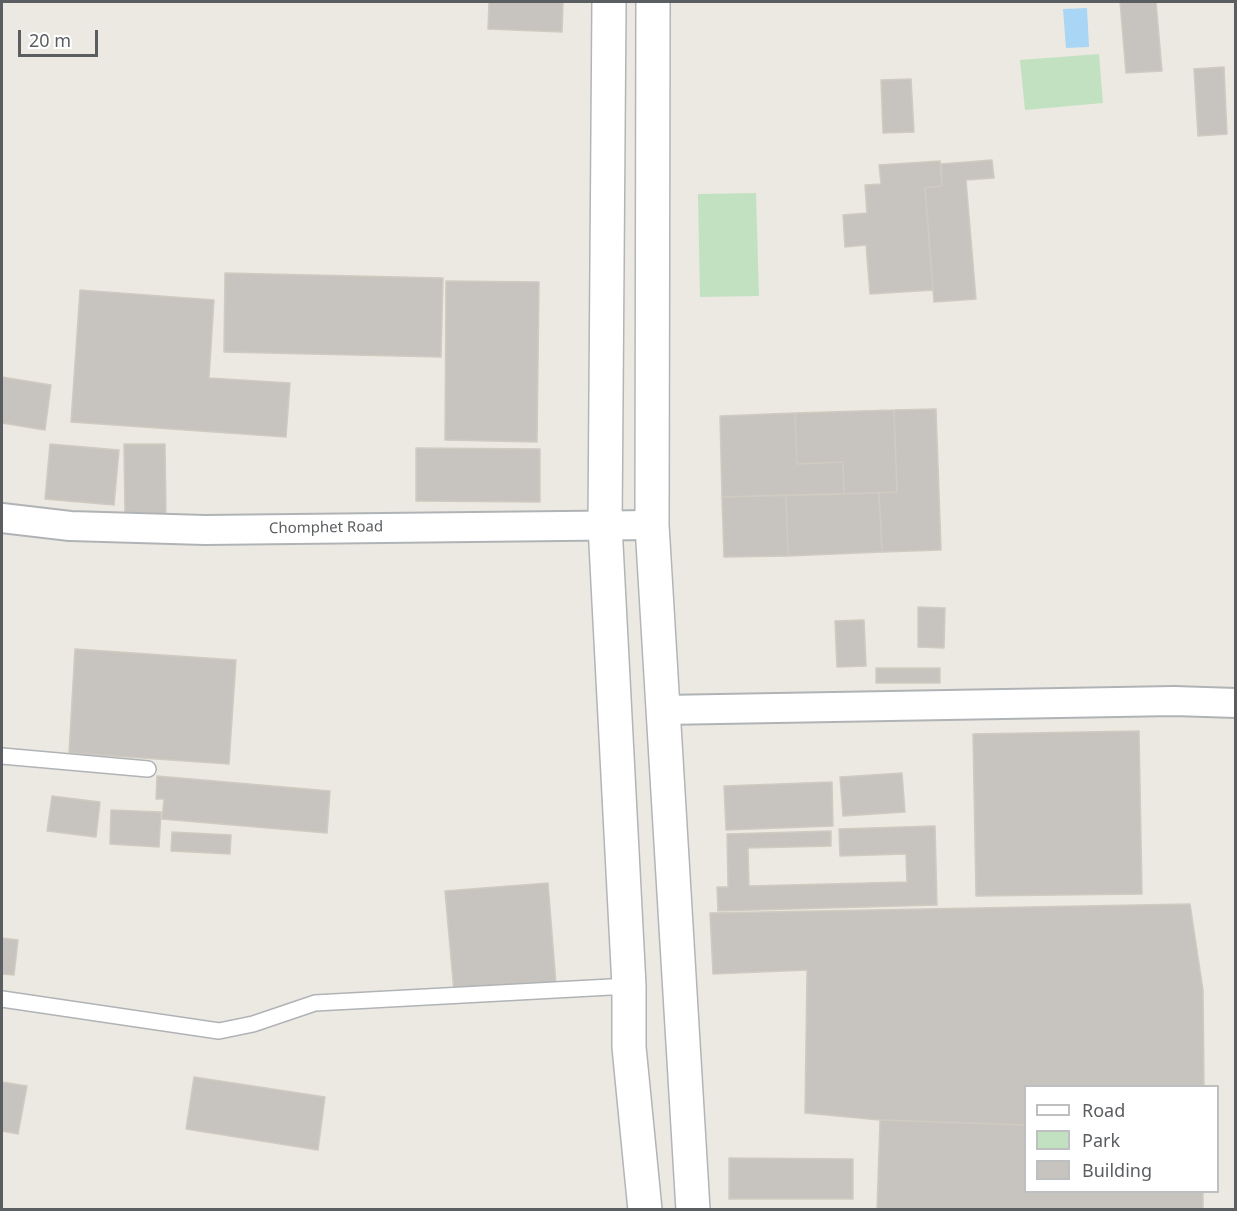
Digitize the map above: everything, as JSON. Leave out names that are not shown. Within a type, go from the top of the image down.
[{"type":"main road","points":[[609,2],[605,525],[629,986],[630,1047],[645,1209]]},
{"type":"main road","points":[[653,2],[652,525],[693,1209]]},
{"type":"main road","points":[[630,1047],[682,1042]]},
{"type":"street","name":"Chomphet Road","points":[[2,518],[70,526],[205,530],[652,525]]},
{"type":"street","points":[[663,710],[1174,701],[1236,703]]},
{"type":"lane","points":[[2,756],[148,770]]},
{"type":"lane","points":[[2,999],[219,1031],[253,1024],[315,1003],[629,986]]},
{"type":"green space","points":[[1099,54],[1103,103],[1025,110],[1020,60]]},
{"type":"green space","points":[[756,193],[759,296],[700,297],[698,194]]},
{"type":"water","points":[[1087,8],[1089,47],[1066,48],[1063,9]]},
{"type":"building","points":[[489,2],[563,2],[562,32],[488,29]]},
{"type":"building","points":[[1120,2],[1156,2],[1162,71],[1126,73]]},
{"type":"building","points":[[1224,67],[1227,134],[1198,136],[1194,69]]},
{"type":"building","points":[[911,79],[914,132],[883,133],[881,80]]},
{"type":"building","points":[[992,160],[994,178],[966,180],[976,299],[934,302],[925,188],[942,186],[941,164]]},
{"type":"building","points":[[940,161],[942,186],[925,188],[933,290],[870,294],[866,245],[845,247],[843,215],[867,213],[865,185],[881,184],[879,165]]},
{"type":"building","points":[[225,273],[443,278],[441,357],[224,352]]},
{"type":"building","points":[[446,281],[539,282],[537,442],[445,440]]},
{"type":"building","points":[[80,290],[214,300],[209,378],[290,383],[286,437],[71,422]]},
{"type":"building","points":[[2,377],[51,385],[45,430],[2,423]]},
{"type":"building","points":[[936,409],[941,550],[882,552],[879,493],[897,492],[894,410]]},
{"type":"building","points":[[894,410],[897,492],[844,494],[843,462],[797,464],[795,413]]},
{"type":"building","points":[[795,413],[797,464],[843,462],[844,494],[722,497],[720,416]]},
{"type":"building","points":[[50,444],[119,450],[114,505],[45,499]]},
{"type":"building","points":[[124,444],[165,444],[166,516],[125,516]]},
{"type":"building","points":[[416,448],[540,449],[540,502],[416,501]]},
{"type":"building","points":[[879,493],[882,552],[788,556],[786,495]]},
{"type":"building","points":[[786,495],[788,556],[724,557],[722,497]]},
{"type":"building","points":[[918,607],[945,608],[944,648],[918,647]]},
{"type":"building","points":[[864,620],[866,666],[837,667],[835,621]]},
{"type":"building","points":[[75,649],[236,660],[229,764],[69,753]]},
{"type":"building","points":[[876,668],[940,668],[940,683],[876,683]]},
{"type":"building","points":[[1139,731],[1142,894],[976,896],[973,734]]},
{"type":"building","points":[[902,773],[905,812],[843,816],[840,777]]},
{"type":"building","points":[[157,776],[330,791],[327,833],[162,819],[164,799],[156,799]]},
{"type":"building","points":[[832,782],[833,826],[726,830],[724,786]]},
{"type":"building","points":[[52,796],[100,802],[96,837],[47,831]]},
{"type":"building","points":[[111,810],[161,812],[159,847],[110,844]]},
{"type":"building","points":[[935,826],[937,905],[718,911],[717,887],[728,887],[727,834],[831,831],[831,846],[748,848],[749,886],[907,882],[906,854],[840,856],[839,829]]},
{"type":"building","points":[[172,832],[231,835],[230,854],[171,851]]},
{"type":"building","points":[[548,883],[556,984],[454,992],[445,891]]},
{"type":"building","points":[[1190,904],[1203,990],[1204,1085],[1024,1085],[1024,1125],[880,1120],[805,1113],[807,970],[713,974],[710,913]]},
{"type":"building","points":[[2,938],[18,940],[14,975],[2,974]]},
{"type":"building","points":[[194,1077],[325,1097],[318,1150],[186,1129]]},
{"type":"building","points":[[2,1082],[27,1086],[18,1134],[2,1131]]},
{"type":"building","points":[[880,1120],[1024,1125],[1024,1193],[1203,1193],[1203,1210],[877,1210]]},
{"type":"building","points":[[729,1158],[853,1159],[853,1199],[729,1199]]}]
